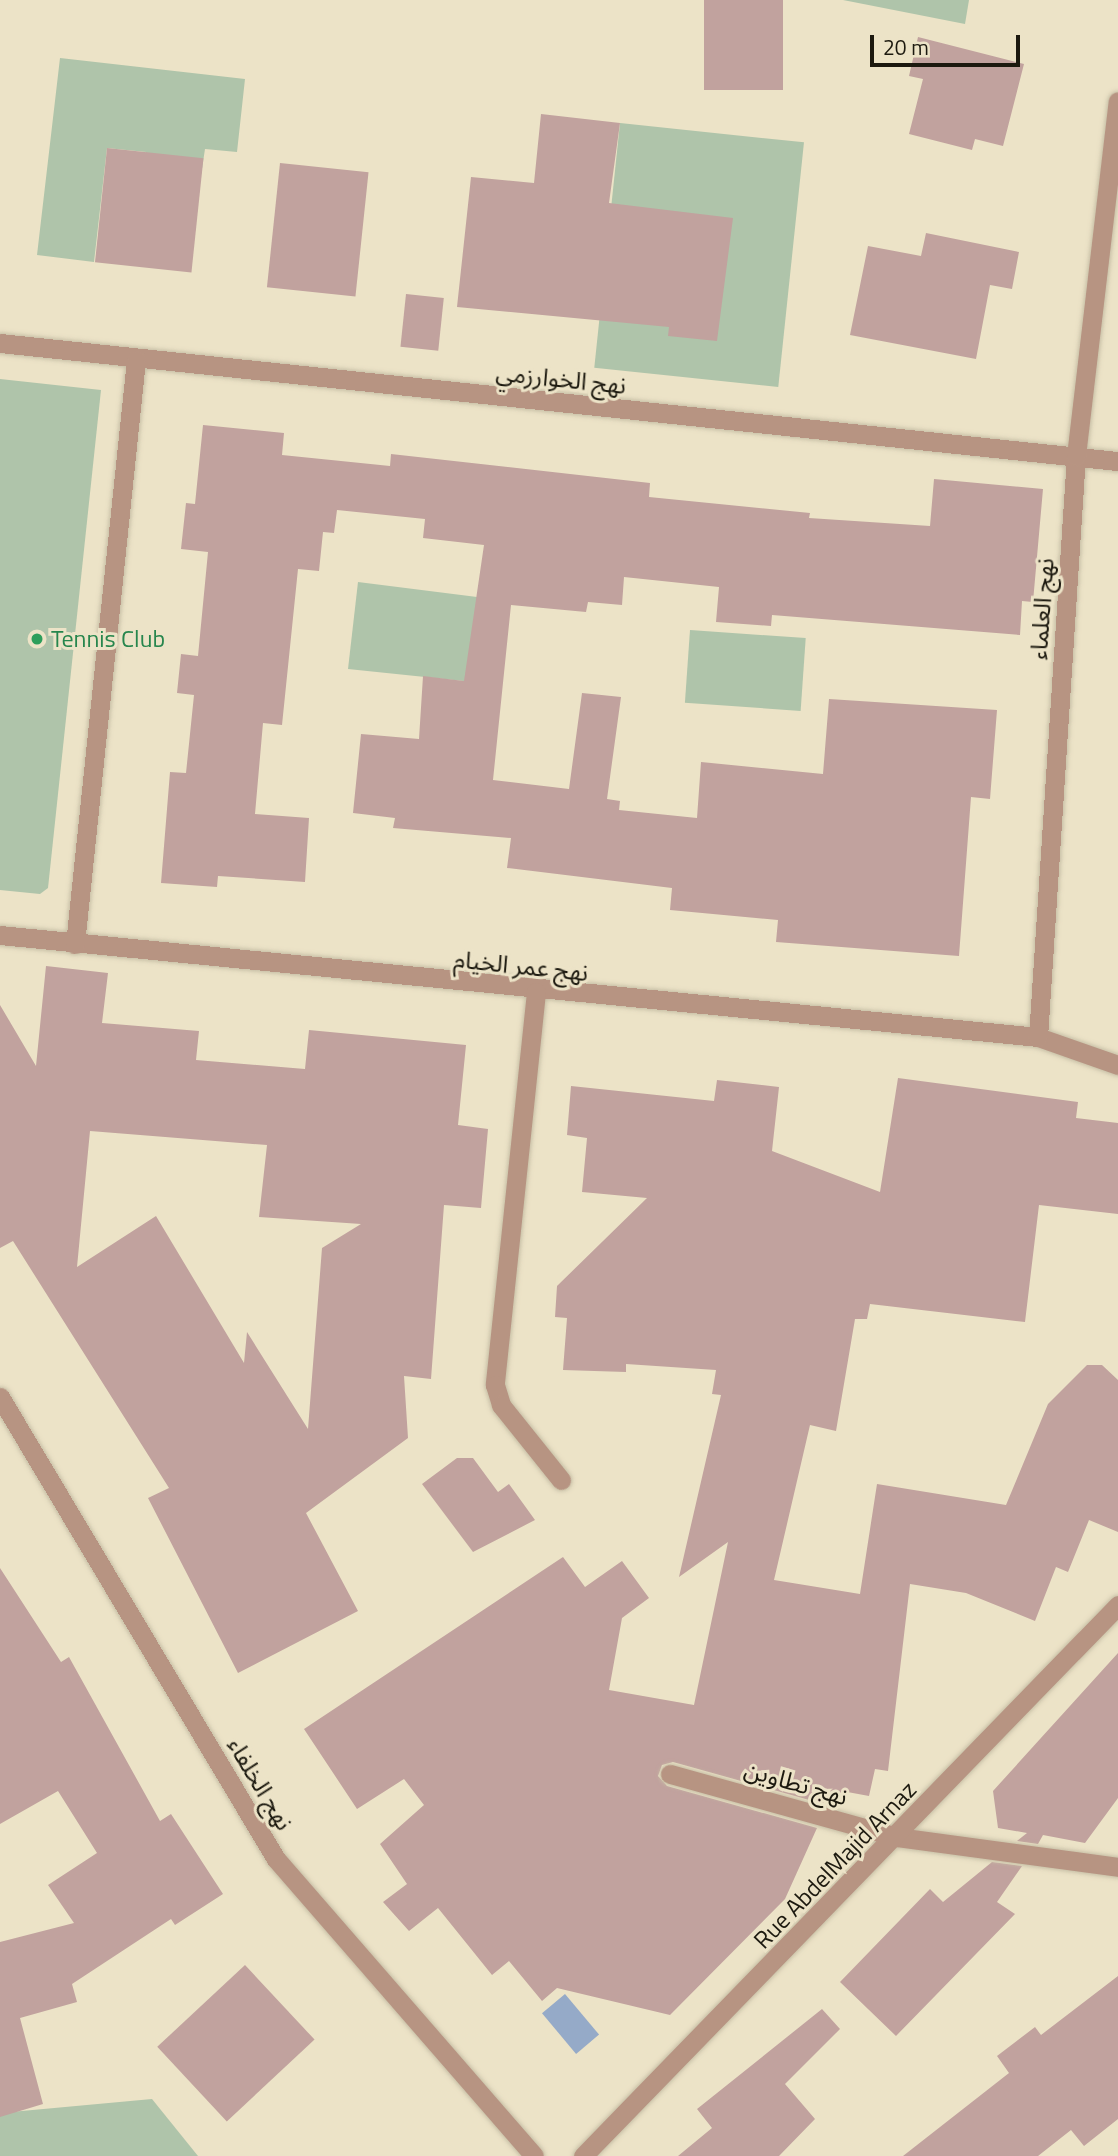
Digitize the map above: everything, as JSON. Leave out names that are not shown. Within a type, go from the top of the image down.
[{"type":"street","name":"نهج العلماء","points":[[1038,1037],[1076,456],[1118,101]]},
{"type":"street","name":"نهج الخوارزمي","points":[[0,344],[1118,461]]},
{"type":"street","points":[[75,944],[136,360]]},
{"type":"street","name":"نهج عمر الخيام","points":[[0,935],[536,992],[1038,1037]]},
{"type":"street","points":[[536,992],[495,1385],[501,1405],[561,1480]]},
{"type":"street","points":[[1038,1037],[1118,1065]]},
{"type":"street","name":"نهج الخلفاء","points":[[0,1397],[276,1859],[534,2156]]},
{"type":"street","name":"Rue AbdelMajid Arnaz","points":[[583,2156],[897,1837],[1118,1605]]},
{"type":"street","name":"نهج تطاوين","points":[[670,1774],[897,1837],[1118,1867]]},
{"type":"green space","points":[[843,0],[969,0],[965,24]]},
{"type":"green space","points":[[60,58],[245,79],[237,152],[205,149],[200,182],[144,175],[146,152],[107,148],[94,262],[37,255]]},
{"type":"green space","points":[[620,123],[804,142],[778,387],[594,368]]},
{"type":"green space","name":"Tennis Club","points":[[0,379],[101,390],[48,888],[40,894],[0,890]]},
{"type":"green space","points":[[358,582],[477,597],[502,685],[348,669]]},
{"type":"green space","points":[[690,630],[806,638],[801,711],[685,703]]},
{"type":"green space","points":[[152,2099],[198,2156],[0,2156],[0,2113]]},
{"type":"water","points":[[565,1994],[599,2035],[576,2054],[542,2013]]},
{"type":"building","points":[[704,0],[783,0],[783,90],[704,90]]},
{"type":"building","points":[[918,37],[1024,64],[1003,146],[975,139],[972,150],[909,134],[923,79],[909,76]]},
{"type":"building","points":[[541,114],[620,123],[609,203],[733,218],[717,341],[668,336],[669,327],[457,307],[471,177],[534,183]]},
{"type":"building","points":[[107,148],[203,158],[191,273],[95,262]]},
{"type":"building","points":[[280,163],[369,172],[355,297],[267,287]]},
{"type":"building","points":[[926,233],[1019,252],[1012,289],[990,285],[976,359],[850,335],[868,246],[921,256]]},
{"type":"building","points":[[406,294],[444,298],[438,351],[400,347]]},
{"type":"building","points":[[203,425],[284,433],[282,455],[390,466],[391,454],[650,483],[649,497],[810,513],[809,518],[930,526],[934,479],[1043,489],[1033,602],[1022,601],[1020,635],[772,615],[771,626],[716,622],[719,587],[624,577],[622,605],[588,602],[586,612],[511,605],[493,780],[569,789],[582,693],[621,697],[607,799],[620,801],[619,810],[697,818],[701,762],[823,774],[829,699],[997,710],[990,799],[971,797],[959,956],[776,942],[778,920],[670,910],[672,888],[507,868],[511,838],[393,828],[395,818],[353,813],[361,734],[419,739],[423,676],[464,681],[484,545],[423,538],[425,519],[337,510],[334,533],[323,532],[319,571],[298,569],[282,725],[263,723],[255,814],[309,818],[305,882],[218,876],[217,887],[161,883],[170,772],[186,773],[194,695],[177,693],[181,654],[198,656],[208,552],[181,549],[186,503],[195,504]]},
{"type":"building","points":[[46,966],[108,973],[102,1023],[199,1031],[196,1060],[305,1069],[309,1030],[466,1045],[458,1125],[488,1129],[481,1208],[444,1205],[431,1379],[404,1376],[408,1438],[306,1513],[358,1611],[238,1673],[148,1498],[169,1488],[13,1241],[0,1248],[0,1005],[36,1066]],"holes":[[[90,1131],[267,1145],[259,1217],[361,1224],[322,1248],[308,1429],[247,1332],[244,1363],[156,1216],[77,1267]]]},
{"type":"building","points":[[898,1078],[1078,1102],[1076,1118],[1118,1123],[1118,1214],[1039,1205],[1025,1322],[870,1304],[867,1319],[855,1319],[836,1431],[810,1425],[774,1580],[860,1594],[877,1484],[1006,1505],[1048,1404],[1087,1365],[1102,1365],[1118,1380],[1118,1532],[1089,1520],[1068,1572],[1056,1567],[1035,1621],[966,1593],[910,1584],[888,1771],[875,1769],[869,1796],[842,1791],[840,1803],[827,1805],[673,1762],[662,1765],[658,1776],[667,1786],[817,1828],[785,1899],[670,2015],[557,1988],[542,2001],[509,1961],[492,1975],[438,1908],[409,1931],[383,1902],[407,1884],[380,1844],[424,1805],[404,1779],[357,1809],[304,1729],[563,1557],[585,1587],[622,1561],[649,1598],[622,1618],[609,1690],[694,1705],[728,1542],[679,1577],[721,1395],[712,1394],[716,1370],[626,1364],[626,1372],[563,1370],[567,1318],[555,1317],[557,1286],[647,1198],[582,1192],[587,1138],[567,1135],[571,1086],[714,1101],[717,1080],[779,1087],[772,1151],[880,1192]]},
{"type":"building","points":[[457,1458],[473,1458],[498,1492],[509,1484],[535,1520],[473,1552],[422,1484]]},
{"type":"building","points":[[0,1568],[61,1662],[69,1657],[160,1821],[171,1814],[223,1894],[175,1925],[171,1919],[72,1984],[77,2002],[20,2018],[43,2104],[0,2117],[0,1942],[74,1923],[48,1885],[97,1853],[58,1791],[0,1824]]},
{"type":"building","points":[[1118,1653],[1118,1798],[1085,1843],[1043,1835],[1038,1844],[1017,1841],[1027,1833],[998,1828],[993,1791]]},
{"type":"building","points":[[992,1862],[1022,1866],[997,1902],[1015,1914],[896,2036],[840,1982],[930,1889],[943,1902]]},
{"type":"building","points":[[245,1965],[315,2040],[227,2121],[157,2047]]},
{"type":"building","points":[[1118,1976],[1118,2119],[1084,2146],[1071,2130],[1038,2156],[903,2156],[1009,2073],[997,2056],[1035,2027],[1041,2035]]},
{"type":"building","points":[[822,2009],[840,2029],[785,2084],[815,2119],[779,2156],[678,2156],[712,2128],[697,2109]]},
{"type":"place","name":"Tennis Club","points":[[37,639]]}]
